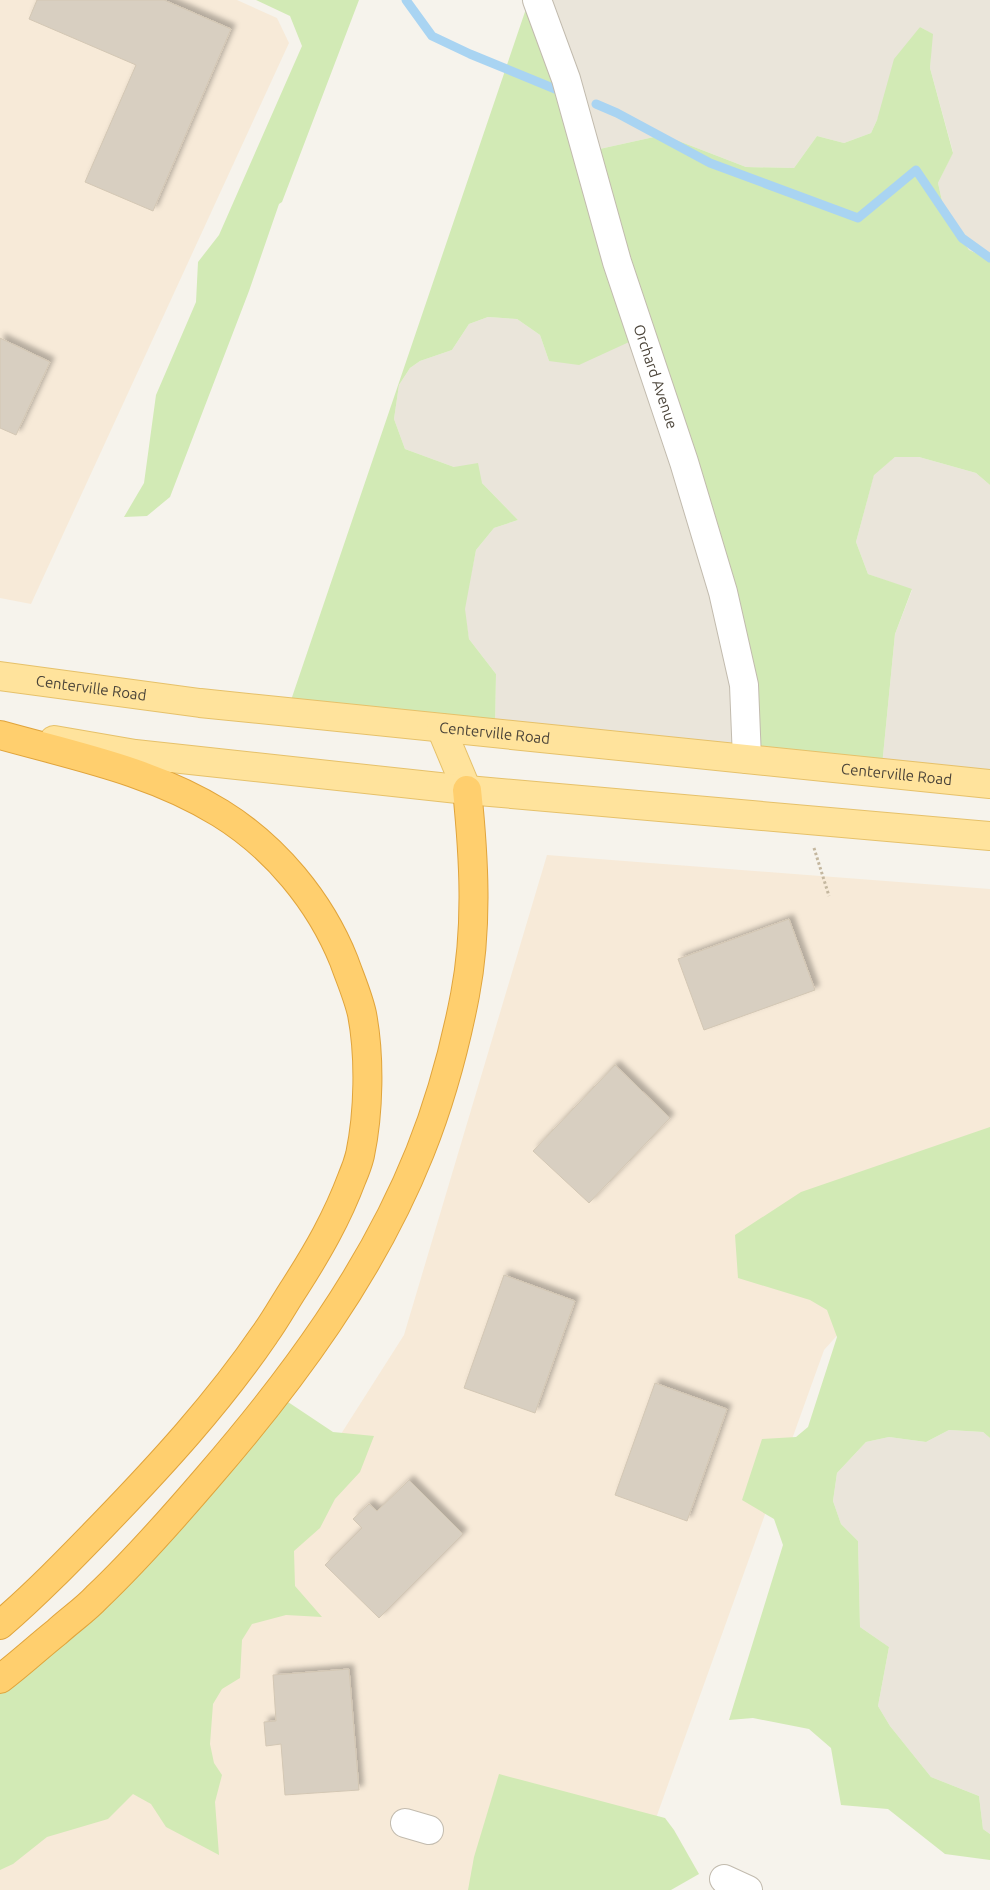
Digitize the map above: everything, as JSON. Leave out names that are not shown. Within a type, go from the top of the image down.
[{"type":"highway","points":[[0,734],[62,752],[91,758],[183,792],[227,818],[254,838],[285,866],[311,900],[334,936],[348,972],[362,1012],[367,1089],[360,1156],[343,1202],[322,1244],[265,1335],[192,1429],[138,1489],[78,1551],[0,1624]]},
{"type":"highway","points":[[0,1679],[96,1599],[163,1530],[225,1458],[284,1383],[367,1260],[403,1192],[442,1089],[465,996],[474,906],[467,790]]},
{"type":"main road","name":"Centerville Road","points":[[0,676],[200,703],[990,784]]},
{"type":"main road","points":[[441,728],[467,790]]},
{"type":"main road","points":[[0,734],[78,743],[134,754],[467,790],[990,836]]},
{"type":"street","name":"Orchard Avenue","points":[[537,0],[566,79],[617,262],[681,453],[723,592],[744,685],[747,759]]},
{"type":"path","points":[[806,819],[829,896]]},
{"type":"shaded area","points":[[0,0],[237,0],[277,18],[289,43],[31,604],[0,598]]},
{"type":"shaded area","points":[[541,0],[990,0],[990,259],[969,250],[945,214],[938,183],[953,152],[930,68],[932,34],[920,27],[871,133],[844,143],[817,136],[794,168],[746,167],[663,135],[595,150]]},
{"type":"shaded area","points":[[488,317],[517,319],[540,335],[549,361],[641,337],[726,588],[747,751],[495,728],[496,674],[469,639],[464,609],[476,550],[494,528],[518,520],[482,483],[454,467],[405,449],[394,419],[399,385],[410,368],[420,361],[452,350],[469,324]]},
{"type":"shaded area","points":[[895,457],[919,457],[976,473],[990,485],[990,779],[882,766],[895,634],[912,590],[868,574],[856,542],[874,474]]},
{"type":"shaded area","points":[[547,855],[990,889],[990,1166],[824,1350],[637,1871],[635,1890],[0,1890],[0,1798],[145,1742],[404,1335]]},
{"type":"shaded area","points":[[949,1430],[983,1432],[990,1438],[990,1834],[983,1829],[979,1796],[931,1777],[890,1726],[878,1706],[889,1647],[860,1627],[858,1541],[841,1524],[833,1501],[837,1473],[866,1442],[889,1437],[926,1442]]},
{"type":"green space","points":[[256,0],[359,0],[282,202],[279,204],[249,291],[170,497],[147,516],[124,517],[144,483],[156,395],[196,302],[198,262],[219,235],[302,46],[290,16]]},
{"type":"green space","points":[[529,0],[595,150],[663,135],[746,167],[794,168],[817,136],[844,143],[871,133],[877,120],[894,59],[920,27],[933,34],[930,68],[953,153],[938,183],[945,214],[969,250],[990,259],[990,485],[976,473],[919,457],[895,457],[874,475],[856,542],[868,574],[912,589],[895,634],[882,766],[753,755],[746,682],[640,337],[579,365],[549,361],[540,335],[517,319],[488,317],[469,324],[452,350],[420,361],[410,368],[399,385],[394,419],[405,449],[454,467],[478,463],[482,483],[518,520],[494,528],[476,550],[465,609],[469,639],[496,674],[495,728],[288,709]]},
{"type":"green space","points":[[990,1127],[990,1438],[983,1432],[949,1430],[926,1442],[889,1437],[866,1442],[837,1473],[833,1501],[841,1524],[858,1541],[860,1627],[889,1647],[878,1706],[890,1726],[931,1777],[979,1796],[983,1829],[990,1834],[990,1860],[945,1854],[888,1809],[841,1805],[831,1748],[809,1729],[753,1718],[729,1720],[783,1545],[774,1519],[742,1500],[762,1439],[796,1437],[808,1427],[837,1337],[827,1310],[810,1300],[738,1278],[735,1235],[801,1192]]},
{"type":"green space","points":[[276,1394],[333,1432],[374,1436],[360,1472],[335,1499],[320,1528],[294,1551],[295,1586],[322,1617],[286,1615],[252,1624],[242,1640],[240,1678],[222,1689],[213,1704],[210,1744],[214,1763],[222,1775],[215,1802],[219,1855],[166,1827],[151,1804],[133,1794],[108,1819],[47,1837],[13,1864],[0,1870],[0,1679]]},
{"type":"green space","points":[[499,1774],[665,1818],[699,1874],[671,1890],[468,1890],[474,1857]]},
{"type":"building","points":[[37,0],[164,0],[231,29],[153,211],[85,182],[136,65],[29,19]]},
{"type":"building","points":[[0,338],[50,362],[16,435],[0,428]]},
{"type":"building","points":[[789,919],[815,990],[704,1030],[678,959]]},
{"type":"building","points":[[615,1065],[670,1118],[589,1203],[533,1151]]},
{"type":"building","points":[[504,1275],[575,1301],[535,1413],[464,1388]]},
{"type":"building","points":[[655,1383],[727,1409],[687,1521],[615,1495]]},
{"type":"building","points":[[409,1480],[463,1534],[379,1618],[325,1565],[362,1528],[353,1519],[369,1504],[377,1511]]},
{"type":"building","points":[[349,1669],[359,1790],[285,1795],[281,1744],[266,1746],[264,1722],[276,1721],[273,1675]]},
{"type":"waterway","points":[[406,0],[432,36],[470,54],[560,91]]},
{"type":"waterway","points":[[596,104],[617,113],[710,163],[858,218],[916,170],[962,238],[990,258]]}]
